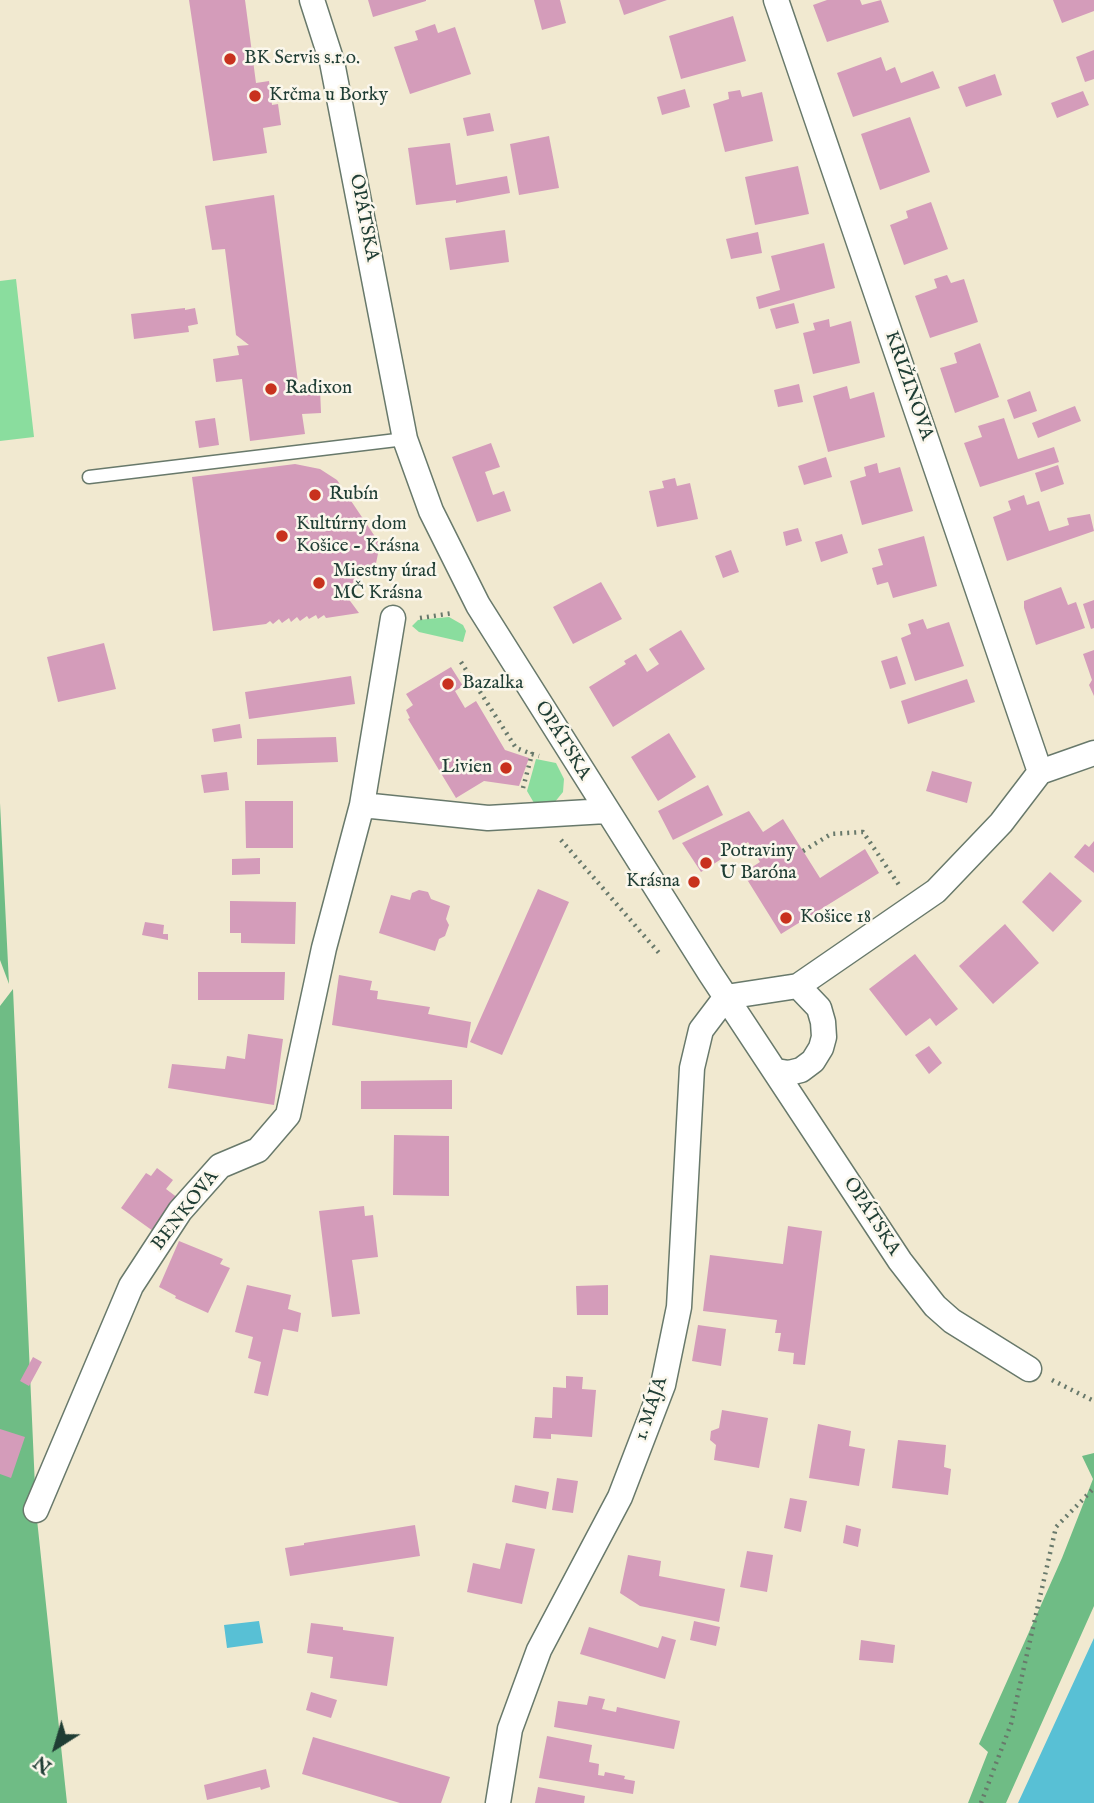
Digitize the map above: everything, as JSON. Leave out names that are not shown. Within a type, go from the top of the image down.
[{"type":"street","name":"OPÁTSKA","points":[[312,0],[332,62],[405,439],[431,511],[481,610],[606,811],[900,1261],[935,1306],[972,1335],[1029,1369]]},
{"type":"street","name":"KRIŽINOVA","points":[[776,0],[1040,772]]},
{"type":"street","name":"BENKOVA","points":[[36,1510],[131,1286],[180,1211],[220,1166],[258,1150],[288,1115],[324,948],[362,805],[393,620]]},
{"type":"street","points":[[726,997],[798,986],[936,891],[1001,823],[1040,772],[1094,753]]},
{"type":"street","points":[[362,805],[488,818],[606,811]]},
{"type":"street","points":[[776,1071],[789,1073],[801,1070],[813,1061],[824,1037],[818,1008],[810,996],[798,986]]},
{"type":"street","name":"1. MÁJA","points":[[498,1803],[510,1729],[539,1650],[620,1497],[663,1385],[679,1307],[692,1068],[701,1030],[726,997]]},
{"type":"lane","points":[[89,477],[405,439]]},
{"type":"path","points":[[393,620],[481,610]]},
{"type":"path","points":[[461,662],[516,748],[532,754]]},
{"type":"path","points":[[803,851],[831,834],[863,832],[913,906]]},
{"type":"path","points":[[1029,1369],[1094,1401]]},
{"type":"path","points":[[981,1803],[1011,1724],[1056,1527],[1094,1488]]},
{"type":"green space","points":[[16,279],[34,437],[0,441],[0,281]]},
{"type":"green space","points":[[449,617],[463,625],[466,631],[463,642],[419,632],[412,626],[418,620]]},
{"type":"green space","points":[[536,759],[556,763],[564,779],[563,792],[554,803],[534,803],[527,791]]},
{"type":"green space","points":[[0,803],[9,984],[0,960]]},
{"type":"green space","points":[[13,989],[36,1510],[67,1803],[0,1803],[0,1006]]},
{"type":"green space","points":[[1094,1453],[1094,1606],[1006,1803],[968,1803],[988,1752],[979,1744],[1062,1558],[1093,1479],[1082,1456]]},
{"type":"water","points":[[259,1621],[263,1643],[227,1648],[224,1625]]},
{"type":"water","points":[[1094,1638],[1094,1803],[1018,1803]]},
{"type":"building","points":[[189,0],[245,0],[256,83],[269,81],[272,105],[278,104],[281,125],[263,128],[267,153],[213,161]]},
{"type":"building","points":[[368,0],[426,0],[426,1],[373,17]]},
{"type":"building","points":[[534,0],[560,0],[566,23],[542,30]]},
{"type":"building","points":[[619,0],[667,0],[624,15]]},
{"type":"building","points":[[827,0],[860,0],[862,5],[881,0],[889,22],[827,42],[813,5]]},
{"type":"building","points":[[1053,0],[1094,0],[1094,11],[1062,23]]},
{"type":"building","points":[[733,16],[746,61],[681,79],[669,36]]},
{"type":"building","points":[[435,24],[438,33],[455,27],[471,74],[410,94],[394,47],[418,40],[415,31]]},
{"type":"building","points":[[1094,50],[1094,79],[1085,82],[1076,57]]},
{"type":"building","points":[[881,57],[886,71],[895,67],[901,83],[933,71],[940,88],[853,117],[837,73]]},
{"type":"building","points":[[995,74],[1002,95],[966,107],[958,87]]},
{"type":"building","points":[[685,89],[690,107],[662,115],[657,97]]},
{"type":"building","points":[[740,90],[742,97],[762,92],[773,141],[725,152],[713,104],[729,99],[728,92]]},
{"type":"building","points":[[1083,91],[1089,105],[1057,118],[1051,103]]},
{"type":"building","points":[[490,113],[494,131],[467,136],[463,118]]},
{"type":"building","points":[[910,117],[930,172],[880,190],[861,134]]},
{"type":"building","points":[[549,136],[559,188],[519,195],[510,144]]},
{"type":"building","points":[[450,143],[456,185],[507,176],[510,193],[456,203],[456,200],[416,205],[408,148]]},
{"type":"building","points":[[798,166],[809,214],[755,225],[745,177]]},
{"type":"building","points":[[274,195],[299,390],[320,388],[321,413],[302,414],[305,434],[250,441],[242,379],[216,382],[213,359],[239,355],[237,346],[249,345],[236,335],[225,249],[212,250],[205,206]]},
{"type":"building","points":[[931,202],[948,249],[904,265],[890,225],[908,218],[906,211]]},
{"type":"building","points":[[505,230],[509,262],[450,270],[445,238]]},
{"type":"building","points":[[758,232],[762,253],[731,259],[726,239]]},
{"type":"building","points":[[824,243],[835,288],[759,309],[756,297],[780,290],[771,256]]},
{"type":"building","points":[[947,275],[951,283],[964,279],[978,322],[930,338],[915,296],[937,288],[934,279]]},
{"type":"building","points":[[794,303],[799,323],[776,329],[770,309]]},
{"type":"building","points":[[195,308],[198,324],[188,326],[189,332],[134,339],[131,314]]},
{"type":"building","points":[[829,319],[830,327],[851,321],[860,363],[813,374],[803,333],[815,330],[813,323]]},
{"type":"building","points":[[980,343],[999,397],[955,413],[940,368],[957,363],[954,353]]},
{"type":"building","points":[[799,384],[803,402],[778,407],[774,390]]},
{"type":"building","points":[[847,386],[850,399],[874,392],[885,437],[828,452],[813,396]]},
{"type":"building","points":[[1030,391],[1037,411],[1014,419],[1007,400]]},
{"type":"building","points":[[1075,406],[1081,421],[1038,438],[1032,423]]},
{"type":"building","points":[[215,418],[219,445],[199,448],[195,421]]},
{"type":"building","points":[[1004,418],[1018,459],[1054,447],[1059,462],[980,487],[964,443],[982,437],[978,426]]},
{"type":"building","points":[[491,443],[500,467],[485,472],[493,495],[504,491],[511,511],[477,522],[452,457]]},
{"type":"building","points":[[826,457],[832,477],[804,485],[798,466]]},
{"type":"building","points":[[877,463],[879,473],[900,467],[913,511],[862,525],[850,481],[866,476],[864,467]]},
{"type":"building","points":[[295,464],[320,469],[337,480],[380,544],[375,568],[342,590],[359,613],[326,618],[324,615],[318,619],[316,615],[309,619],[307,616],[300,621],[297,617],[291,622],[289,618],[282,623],[279,619],[273,624],[270,621],[266,624],[213,631],[192,477]]},
{"type":"building","points":[[1058,465],[1064,484],[1041,492],[1035,473]]},
{"type":"building","points":[[675,478],[677,486],[690,483],[698,519],[657,527],[649,491],[664,488],[662,481]]},
{"type":"building","points":[[1024,495],[1027,505],[1039,501],[1049,531],[1069,525],[1067,518],[1090,514],[1094,531],[1007,561],[993,517],[1011,510],[1008,501]]},
{"type":"building","points":[[798,528],[802,541],[786,546],[783,532]]},
{"type":"building","points":[[842,534],[848,553],[821,562],[815,542]]},
{"type":"building","points":[[924,536],[937,586],[893,598],[888,582],[877,585],[872,568],[883,565],[878,549]]},
{"type":"building","points":[[731,550],[739,572],[723,578],[715,556]]},
{"type":"building","points":[[601,582],[622,619],[573,644],[553,607]]},
{"type":"building","points":[[1061,587],[1068,605],[1076,602],[1085,628],[1036,645],[1024,601]]},
{"type":"building","points":[[1094,600],[1094,628],[1091,629],[1083,604]]},
{"type":"building","points":[[923,619],[927,629],[949,622],[964,666],[915,681],[901,638],[911,634],[908,624]]},
{"type":"building","points":[[681,630],[705,669],[613,727],[589,687],[626,664],[624,661],[636,654],[647,672],[659,664],[649,649]]},
{"type":"building","points":[[104,643],[116,689],[58,702],[47,657]]},
{"type":"building","points":[[1094,650],[1094,696],[1089,685],[1092,680],[1083,654]]},
{"type":"building","points":[[897,656],[906,684],[890,689],[881,661]]},
{"type":"building","points":[[451,667],[463,686],[455,691],[465,708],[476,701],[505,750],[529,758],[519,786],[484,781],[456,798],[408,719],[410,718],[406,710],[413,705],[406,694]]},
{"type":"building","points":[[351,676],[355,704],[249,719],[245,692]]},
{"type":"building","points":[[967,679],[975,702],[908,724],[901,701]]},
{"type":"building","points":[[240,724],[242,738],[214,742],[212,729]]},
{"type":"building","points":[[669,733],[696,777],[658,801],[631,757]]},
{"type":"building","points":[[336,737],[338,762],[257,765],[257,739]]},
{"type":"building","points":[[932,771],[972,782],[967,803],[926,791]]},
{"type":"building","points":[[227,772],[229,790],[204,793],[201,775]]},
{"type":"building","points":[[708,785],[723,815],[673,840],[658,811]]},
{"type":"building","points":[[245,801],[293,801],[293,848],[246,848]]},
{"type":"building","points":[[749,811],[763,832],[783,819],[820,878],[865,849],[879,873],[781,934],[743,873],[760,862],[748,842],[701,872],[682,843]]},
{"type":"building","points":[[1094,841],[1094,873],[1074,857],[1085,844],[1089,847]]},
{"type":"building","points":[[260,858],[260,874],[232,875],[232,859]]},
{"type":"building","points":[[1050,872],[1082,901],[1053,932],[1022,902]]},
{"type":"building","points":[[538,889],[569,902],[502,1055],[470,1042]]},
{"type":"building","points":[[419,890],[428,892],[431,899],[450,906],[446,919],[449,925],[445,936],[439,939],[435,951],[379,933],[391,895],[410,900],[412,893]]},
{"type":"building","points":[[230,901],[296,902],[295,944],[241,943],[241,933],[230,933]]},
{"type":"building","points":[[145,922],[164,925],[163,934],[168,934],[168,940],[142,935]]},
{"type":"building","points":[[1005,924],[1039,963],[993,1004],[959,966]]},
{"type":"building","points":[[915,954],[958,1009],[936,1026],[930,1018],[906,1036],[869,989]]},
{"type":"building","points":[[198,972],[285,972],[284,1000],[198,1000]]},
{"type":"building","points":[[339,975],[372,981],[370,990],[378,991],[377,999],[430,1007],[428,1014],[471,1022],[467,1048],[332,1025]]},
{"type":"building","points":[[248,1034],[283,1039],[274,1105],[168,1088],[172,1064],[225,1069],[227,1056],[245,1059]]},
{"type":"building","points":[[929,1046],[942,1063],[929,1074],[915,1055]]},
{"type":"building","points":[[452,1080],[452,1109],[361,1109],[361,1081]]},
{"type":"building","points":[[394,1135],[449,1136],[449,1196],[393,1195]]},
{"type":"building","points":[[157,1168],[173,1180],[166,1189],[178,1198],[153,1231],[121,1208],[146,1173],[151,1176]]},
{"type":"building","points":[[364,1206],[365,1216],[373,1215],[378,1257],[352,1260],[360,1314],[332,1317],[319,1211]]},
{"type":"building","points":[[788,1226],[822,1231],[805,1365],[793,1364],[794,1353],[778,1351],[781,1333],[775,1333],[777,1320],[703,1311],[710,1255],[783,1264]]},
{"type":"building","points":[[179,1241],[223,1259],[220,1264],[230,1268],[208,1313],[175,1298],[176,1296],[159,1287]]},
{"type":"building","points":[[247,1285],[291,1295],[288,1309],[301,1313],[298,1332],[283,1329],[268,1396],[254,1393],[261,1362],[248,1358],[253,1337],[235,1332]]},
{"type":"building","points":[[608,1285],[608,1315],[577,1315],[576,1286]]},
{"type":"building","points":[[698,1325],[726,1329],[721,1366],[692,1361]]},
{"type":"building","points":[[33,1357],[42,1362],[29,1386],[20,1381]]},
{"type":"building","points":[[566,1376],[583,1377],[582,1389],[596,1390],[592,1437],[551,1434],[551,1439],[533,1438],[535,1417],[552,1418],[553,1387],[566,1388]]},
{"type":"building","points":[[722,1410],[768,1418],[759,1468],[714,1460],[716,1445],[710,1440],[711,1431],[719,1428]]},
{"type":"building","points":[[818,1424],[851,1431],[849,1446],[865,1449],[859,1486],[809,1478]]},
{"type":"building","points":[[0,1429],[25,1437],[11,1478],[0,1474]]},
{"type":"building","points":[[898,1440],[946,1445],[944,1467],[951,1469],[948,1495],[892,1488]]},
{"type":"building","points":[[557,1478],[578,1481],[573,1513],[552,1510]]},
{"type":"building","points":[[515,1485],[549,1492],[546,1509],[512,1502]]},
{"type":"building","points":[[790,1498],[807,1501],[801,1532],[784,1528]]},
{"type":"building","points":[[415,1525],[420,1556],[290,1576],[285,1548]]},
{"type":"building","points":[[846,1525],[861,1529],[858,1547],[843,1543]]},
{"type":"building","points":[[506,1543],[535,1549],[522,1604],[467,1592],[473,1563],[500,1569]]},
{"type":"building","points":[[747,1551],[773,1555],[767,1592],[740,1587]]},
{"type":"building","points":[[628,1555],[661,1561],[659,1576],[725,1589],[719,1622],[640,1606],[620,1593]]},
{"type":"building","points":[[694,1621],[720,1627],[716,1646],[690,1640]]},
{"type":"building","points":[[311,1623],[394,1637],[387,1686],[330,1678],[333,1657],[307,1653]]},
{"type":"building","points":[[589,1627],[658,1648],[662,1636],[676,1640],[665,1679],[580,1654]]},
{"type":"building","points":[[861,1640],[895,1645],[893,1663],[859,1660]]},
{"type":"building","points":[[311,1692],[337,1700],[331,1718],[306,1710]]},
{"type":"building","points":[[589,1696],[605,1699],[602,1709],[616,1712],[617,1707],[680,1721],[674,1749],[554,1727],[558,1701],[587,1705]]},
{"type":"building","points":[[547,1736],[592,1745],[589,1762],[599,1764],[598,1775],[604,1776],[605,1772],[635,1781],[633,1794],[539,1778]]},
{"type":"building","points":[[313,1737],[450,1777],[441,1803],[400,1803],[302,1774]]},
{"type":"building","points":[[266,1769],[270,1787],[207,1800],[204,1785]]},
{"type":"building","points":[[538,1787],[585,1796],[584,1803],[535,1803]]},
{"type":"place","name":"BK Servis s.r.o.","points":[[230,59]]},
{"type":"place","name":"Krčma u Borky","points":[[255,96]]},
{"type":"place","name":"Radixon","points":[[271,389]]},
{"type":"place","name":"Rubín","points":[[315,495]]},
{"type":"place","name":"Kultúrny dom Košice - Krásna","points":[[282,536]]},
{"type":"place","name":"Miestny úrad MČ Krásna","points":[[319,583]]},
{"type":"place","name":"Bazalka","points":[[448,684]]},
{"type":"place","name":"Livien","points":[[506,768]]},
{"type":"place","name":"Potraviny U Baróna","points":[[706,863]]},
{"type":"place","name":"Krásna","points":[[694,882]]},
{"type":"place","name":"Košice 18","points":[[786,918]]}]
